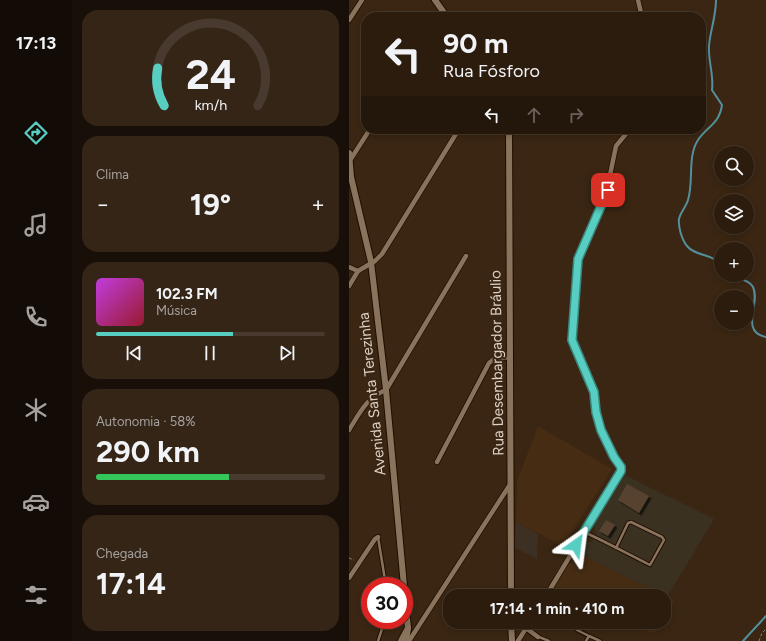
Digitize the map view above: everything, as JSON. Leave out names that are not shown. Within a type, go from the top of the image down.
[{"type":"street","points":[[349,20],[362,0]]},
{"type":"street","points":[[435,0],[443,11]]},
{"type":"street","points":[[638,0],[641,12]]},
{"type":"street","points":[[350,158],[367,134]]},
{"type":"street","points":[[349,286],[358,271],[382,254],[456,134]]},
{"type":"street","name":"Rua Desembargador Bráulio","points":[[509,134],[509,357],[512,482],[511,589]]},
{"type":"street","points":[[549,589],[621,468],[604,437],[597,417],[594,392],[573,344],[576,269],[582,248],[605,199],[615,146],[626,134]]},
{"type":"street","name":"Avenida Santa Terezinha","points":[[350,158],[350,176],[371,262],[386,390],[403,577]]},
{"type":"street","points":[[349,430],[367,402],[375,394],[386,390],[465,256]]},
{"type":"street","points":[[349,267],[358,271]]},
{"type":"street","points":[[437,462],[489,363],[494,359],[509,357]]},
{"type":"street","points":[[407,629],[401,641],[407,641],[512,482]]},
{"type":"street","points":[[349,578],[375,539],[378,537]]},
{"type":"street","name":"Avenida Santa Terezinha","points":[[407,641],[408,629]]},
{"type":"street","points":[[511,629],[512,641]]},
{"type":"street","points":[[518,641],[525,629]]},
{"type":"street","points":[[527,629],[538,637]]},
{"type":"lane","points":[[584,532],[616,548],[650,565],[664,540],[662,537],[631,522],[628,523],[616,548]]},
{"type":"lane","points":[[378,537],[380,541],[385,577]]},
{"type":"lane","points":[[379,641],[382,629]]},
{"type":"lane","points":[[577,630],[601,641]]},
{"type":"lane","points":[[586,641],[589,636]]},
{"type":"lane","points":[[538,637],[548,641]]},
{"type":"path","points":[[759,641],[762,633],[766,629]]},
{"type":"shaded area","points":[[538,426],[612,469],[563,546],[516,522],[517,481]]},
{"type":"shaded area","points":[[625,475],[714,519],[671,590],[671,589],[651,589],[577,552],[583,542],[592,542],[596,533],[593,524]]},
{"type":"shaded area","points":[[516,522],[538,534],[537,559],[514,547]]},
{"type":"shaded area","points":[[577,552],[651,589],[552,589],[567,564],[573,562]]},
{"type":"shaded area","points":[[671,599],[675,601],[671,608]]},
{"type":"shaded area","points":[[643,629],[657,629],[654,634]]},
{"type":"building","points":[[627,484],[649,496],[639,513],[618,500]]},
{"type":"building","points":[[606,520],[615,525],[608,536],[599,531]]},
{"type":"waterway","points":[[706,130],[718,117],[722,105],[712,90],[709,52],[716,0]]},
{"type":"waterway","points":[[702,134],[698,140],[693,154],[690,193],[679,222],[682,237],[687,246],[695,252],[714,259]]},
{"type":"waterway","points":[[749,282],[753,287],[755,294],[752,323],[758,334],[766,337]]},
{"type":"waterway","points":[[743,641],[766,616]]},
{"type":"route","points":[[576,545],[621,471],[621,467],[614,457],[598,422],[594,392],[574,348],[572,340],[576,293],[576,269],[578,259],[608,190]]}]
